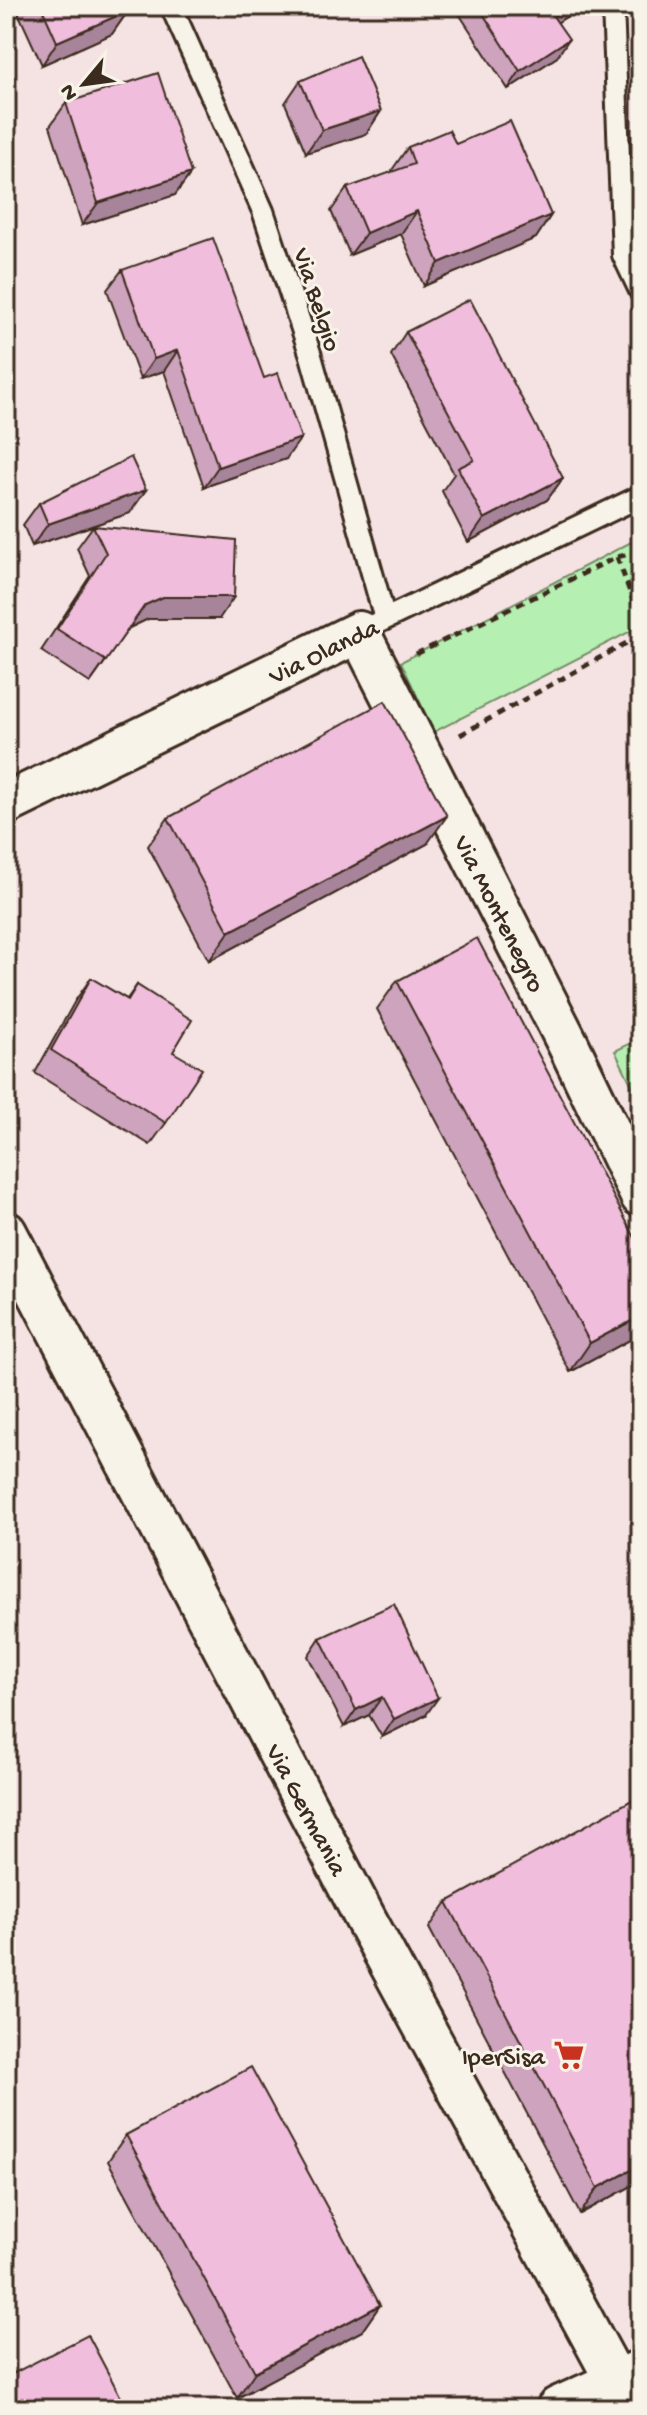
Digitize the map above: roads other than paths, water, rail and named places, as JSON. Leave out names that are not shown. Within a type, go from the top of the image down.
[{"type":"street","name":"Via Olanda","points":[[6,804],[372,626]]},
{"type":"street","name":"Via Montenegro","points":[[372,626],[641,1196]]},
{"type":"street","name":"Via Germania","points":[[6,1232],[365,1918],[629,2377]]},
{"type":"street","points":[[559,2409],[629,2377]]},
{"type":"lane","name":"Via Belgio","points":[[171,6],[263,211],[311,356],[372,626]]},
{"type":"lane","points":[[613,6],[623,255],[641,293]]},
{"type":"lane","name":"Via Olanda","points":[[372,626],[641,496]]},
{"type":"place","name":"IperSisa","points":[[569,2055]]}]
